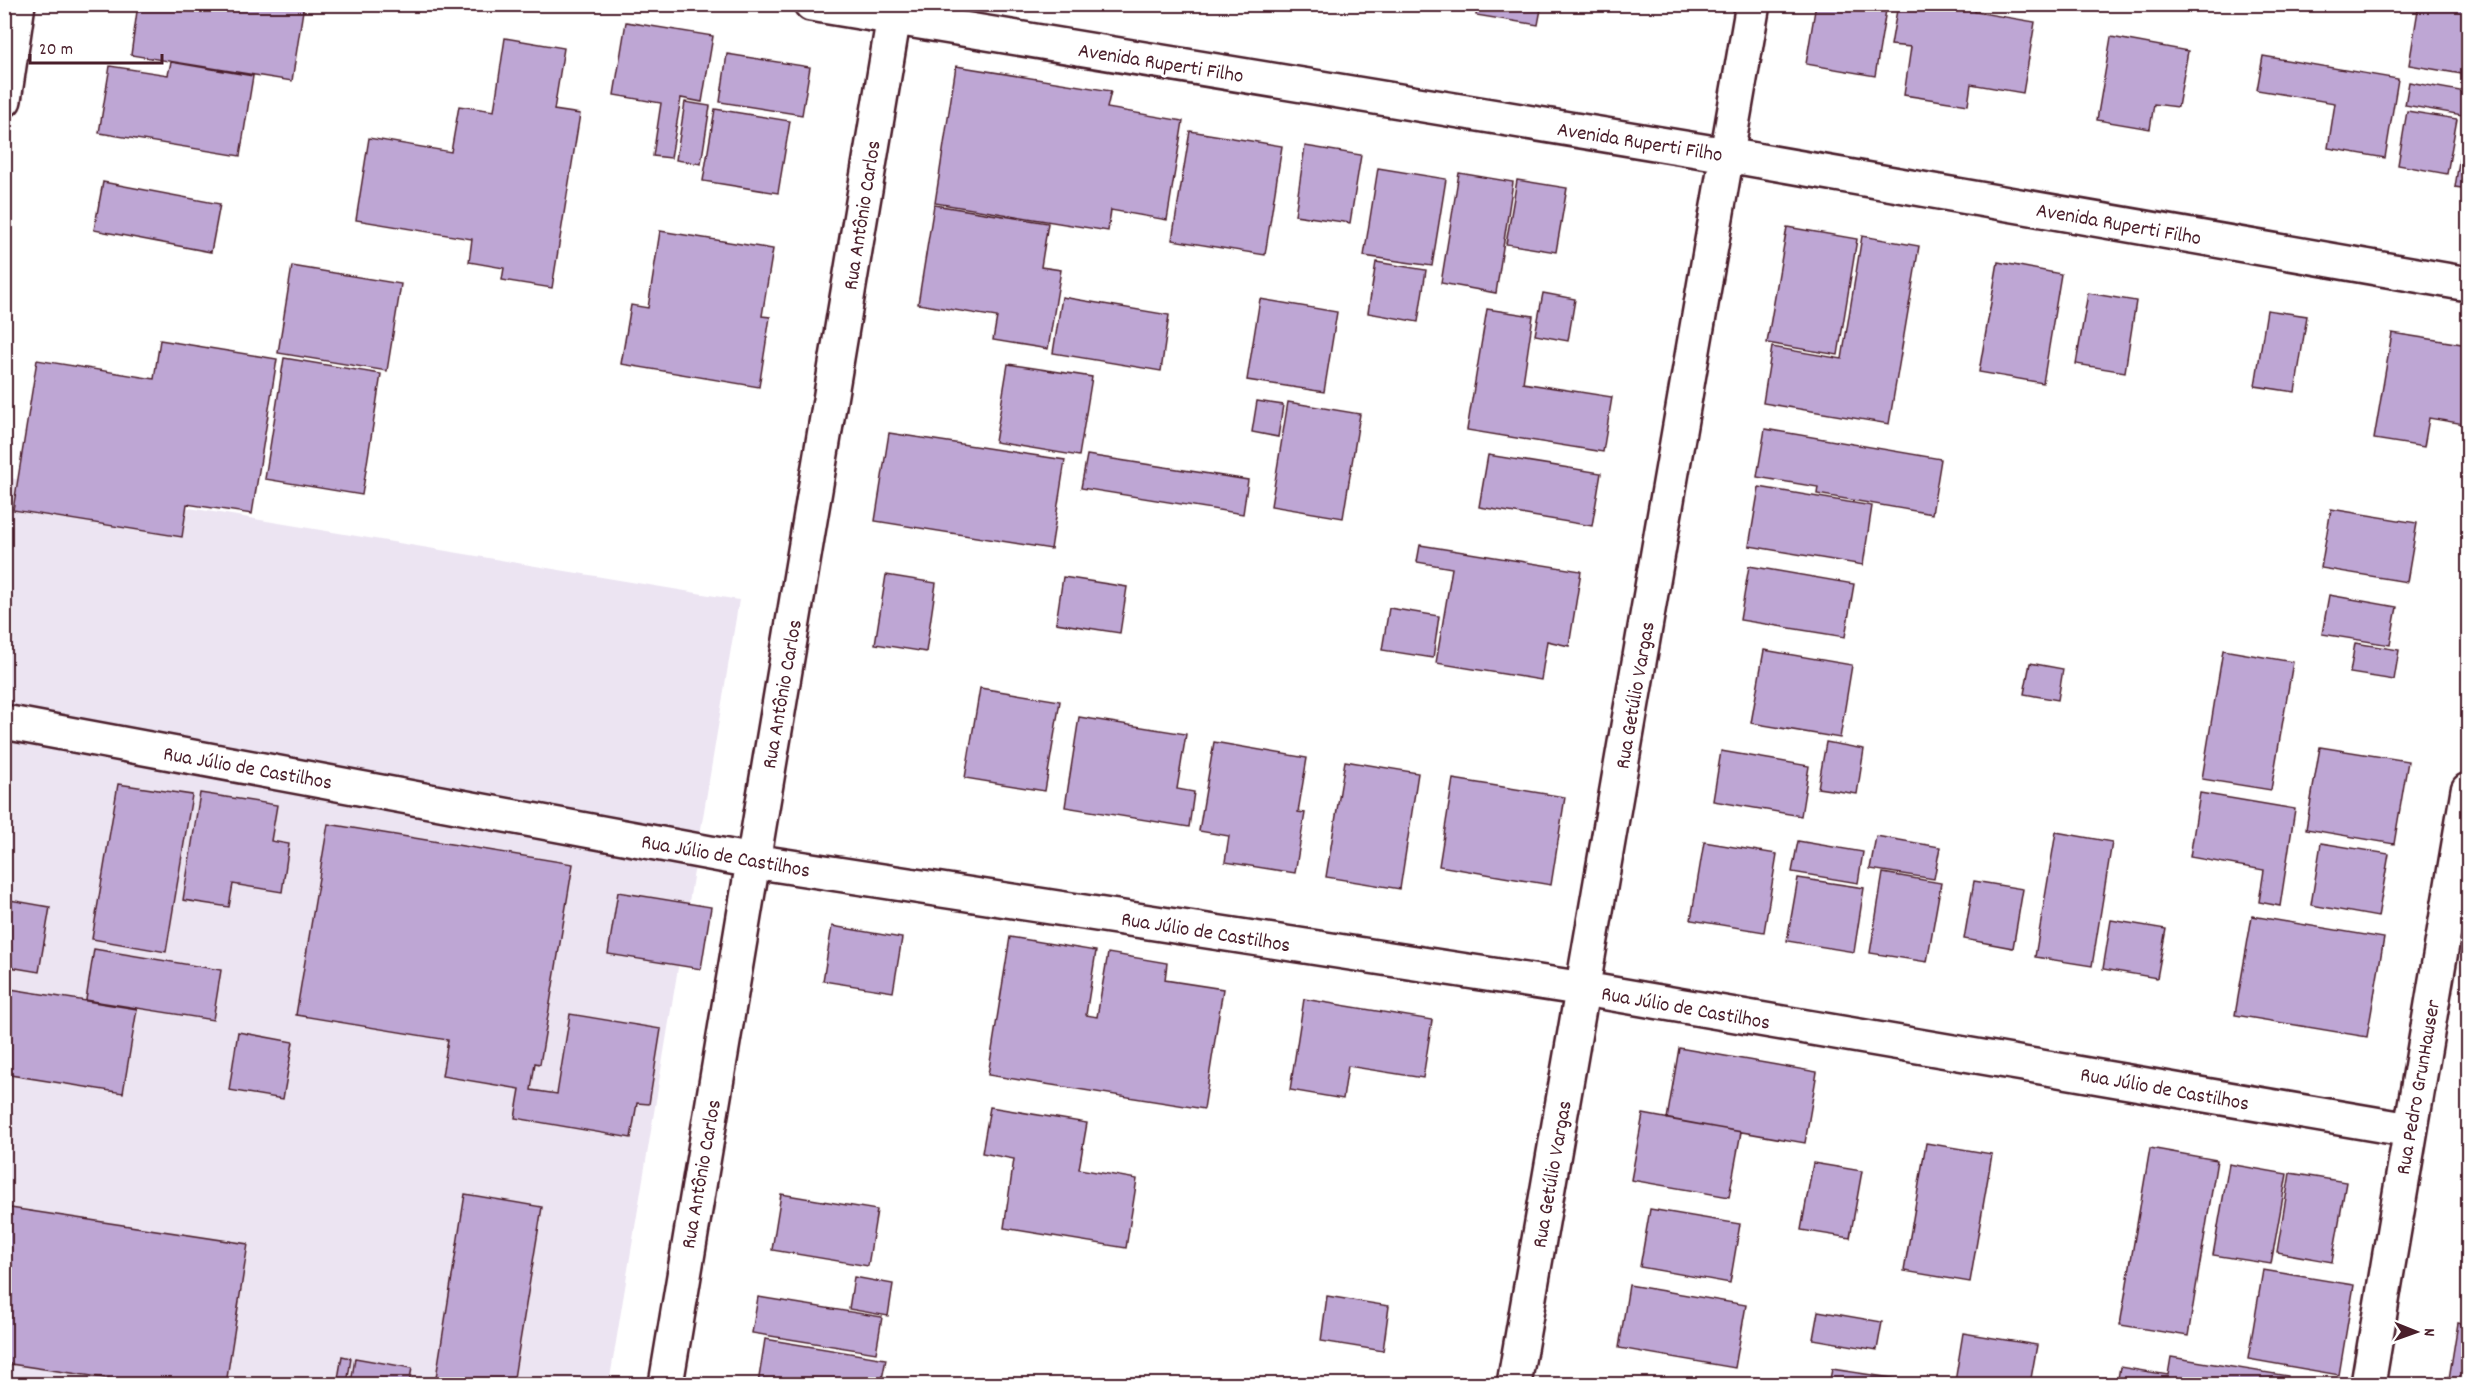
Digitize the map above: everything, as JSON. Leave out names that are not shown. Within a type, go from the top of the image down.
[{"type":"street","points":[[4,100],[18,4]]},
{"type":"street","name":"Avenida Ruperti Filho","points":[[811,4],[895,11],[2469,284]]},
{"type":"street","name":"Rua Getúlio Vargas","points":[[1514,1384],[1753,4]]},
{"type":"street","name":"Rua Antônio Carlos","points":[[666,1384],[895,11]]},
{"type":"street","name":"Rua Júlio de Castilhos","points":[[4,722],[753,861],[1584,989],[2410,1130]]},
{"type":"street","name":"Rua Pedro GrunHauser","points":[[2368,1384],[2469,790]]},
{"type":"shaded area","points":[[4,477],[739,600],[609,1384],[5,1384]]},
{"type":"building","points":[[138,4],[304,4],[292,81],[131,55]]},
{"type":"building","points":[[1478,4],[1542,4],[1538,25],[1476,15]]},
{"type":"building","points":[[1816,4],[1887,4],[1875,76],[1806,64]]},
{"type":"building","points":[[1898,4],[1976,4],[1975,12],[2035,22],[2023,93],[1971,84],[1968,105],[1904,95],[1911,47],[1891,45]]},
{"type":"building","points":[[2137,4],[2179,4],[2178,11]]},
{"type":"building","points":[[2419,4],[2468,4],[2468,75],[2409,65]]},
{"type":"building","points":[[626,22],[713,36],[702,102],[681,98],[671,158],[653,156],[661,103],[614,95]]},
{"type":"building","points":[[2111,37],[2188,51],[2178,107],[2154,104],[2150,129],[2097,120]]},
{"type":"building","points":[[505,38],[564,48],[554,110],[580,114],[552,288],[502,280],[504,268],[469,262],[472,239],[356,220],[369,138],[451,152],[459,106],[494,111]]},
{"type":"building","points":[[727,54],[810,67],[802,115],[720,102]]},
{"type":"building","points":[[2263,56],[2398,79],[2385,158],[2328,148],[2335,103],[2257,90]]},
{"type":"building","points":[[171,62],[253,76],[240,156],[99,133],[110,66],[168,75]]},
{"type":"building","points":[[956,66],[1111,91],[1107,108],[1183,121],[1167,220],[1111,210],[1108,231],[935,203]]},
{"type":"building","points":[[2409,82],[2466,92],[2462,115],[2405,105]]},
{"type":"building","points":[[685,102],[710,106],[701,164],[676,160]]},
{"type":"building","points":[[2468,105],[2468,189],[2455,187]]},
{"type":"building","points":[[715,109],[790,121],[778,193],[703,181]]},
{"type":"building","points":[[2407,111],[2457,119],[2447,174],[2398,165]]},
{"type":"building","points":[[1190,131],[1282,146],[1265,255],[1172,240]]},
{"type":"building","points":[[1305,146],[1361,155],[1350,223],[1295,215]]},
{"type":"building","points":[[1378,168],[1446,179],[1432,266],[1364,256]]},
{"type":"building","points":[[1459,173],[1513,182],[1496,293],[1441,283]]},
{"type":"building","points":[[1517,180],[1567,188],[1556,252],[1506,244]]},
{"type":"building","points":[[103,182],[220,204],[211,252],[94,230]]},
{"type":"building","points":[[934,205],[1048,223],[1041,267],[1061,270],[1048,349],[993,340],[997,317],[918,304]]},
{"type":"building","points":[[1787,227],[1857,239],[1838,355],[1767,343]]},
{"type":"building","points":[[660,231],[773,249],[762,316],[770,317],[759,387],[621,364],[631,305],[648,308]]},
{"type":"building","points":[[1862,236],[1919,246],[1889,424],[1763,403],[1772,347],[1842,359]]},
{"type":"building","points":[[1376,262],[1426,270],[1418,322],[1368,313]]},
{"type":"building","points":[[1998,262],[2061,274],[2043,383],[1979,372]]},
{"type":"building","points":[[292,266],[401,284],[387,371],[278,353]]},
{"type":"building","points":[[1543,293],[1575,299],[1568,341],[1535,335]]},
{"type":"building","points":[[2088,293],[2136,301],[2125,372],[2076,364]]},
{"type":"building","points":[[1062,297],[1169,315],[1161,371],[1053,353]]},
{"type":"building","points":[[1260,299],[1337,312],[1324,392],[1247,380]]},
{"type":"building","points":[[1487,309],[1533,316],[1523,383],[1612,397],[1603,452],[1467,430]]},
{"type":"building","points":[[2267,310],[2307,316],[2295,392],[2255,386]]},
{"type":"building","points":[[2392,333],[2468,345],[2468,397],[2464,424],[2429,418],[2424,447],[2374,439]]},
{"type":"building","points":[[160,340],[277,359],[252,514],[187,504],[182,537],[13,510],[37,360],[154,379]]},
{"type":"building","points":[[284,358],[381,374],[362,495],[265,479]]},
{"type":"building","points":[[1008,364],[1092,377],[1079,456],[995,442]]},
{"type":"building","points":[[1257,401],[1283,405],[1278,437],[1252,432]]},
{"type":"building","points":[[1288,402],[1360,414],[1343,518],[1271,506]]},
{"type":"building","points":[[1765,429],[1941,459],[1932,514],[1817,494],[1818,487],[1757,477]]},
{"type":"building","points":[[889,433],[1065,460],[1051,549],[875,521]]},
{"type":"building","points":[[1087,455],[1248,480],[1243,514],[1081,488]]},
{"type":"building","points":[[1488,455],[1601,473],[1592,526],[1479,507]]},
{"type":"building","points":[[1759,487],[1872,506],[1863,565],[1749,546]]},
{"type":"building","points":[[2331,509],[2417,523],[2407,582],[2321,568]]},
{"type":"building","points":[[1420,545],[1581,571],[1569,646],[1547,641],[1541,680],[1436,663],[1452,568],[1417,562]]},
{"type":"building","points":[[1749,566],[1854,584],[1845,637],[1740,620]]},
{"type":"building","points":[[886,575],[936,583],[926,652],[875,644]]},
{"type":"building","points":[[1063,577],[1127,587],[1120,633],[1056,623]]},
{"type":"building","points":[[2329,595],[2397,607],[2390,645],[2322,634]]},
{"type":"building","points":[[1389,608],[1439,616],[1433,658],[1382,650]]},
{"type":"building","points":[[2355,643],[2399,650],[2394,680],[2350,673]]},
{"type":"building","points":[[1764,650],[1852,665],[1840,738],[1751,723]]},
{"type":"building","points":[[2223,650],[2293,662],[2271,790],[2202,779]]},
{"type":"building","points":[[2030,663],[2063,669],[2058,700],[2024,694]]},
{"type":"building","points":[[980,688],[1060,701],[1045,791],[965,778]]},
{"type":"building","points":[[1079,717],[1186,734],[1177,789],[1194,792],[1189,827],[1065,807]]},
{"type":"building","points":[[1214,742],[1307,758],[1298,812],[1305,813],[1295,873],[1225,862],[1229,836],[1199,831]]},
{"type":"building","points":[[1826,742],[1864,749],[1857,794],[1818,788]]},
{"type":"building","points":[[2320,747],[2408,761],[2394,844],[2306,829]]},
{"type":"building","points":[[1721,751],[1809,766],[1801,816],[1713,801]]},
{"type":"building","points":[[1345,761],[1418,773],[1400,889],[1326,877]]},
{"type":"building","points":[[1453,779],[1565,797],[1551,885],[1439,866]]},
{"type":"building","points":[[118,784],[192,795],[166,952],[92,939]]},
{"type":"building","points":[[200,793],[277,805],[271,841],[289,844],[282,892],[233,884],[229,907],[183,900]]},
{"type":"building","points":[[2200,793],[2295,809],[2280,906],[2259,902],[2264,870],[2190,857]]},
{"type":"building","points":[[328,824],[573,864],[540,1064],[535,1063],[531,1090],[557,1094],[570,1014],[661,1029],[649,1104],[637,1103],[631,1138],[515,1118],[520,1089],[442,1076],[448,1040],[296,1015]]},
{"type":"building","points":[[2056,832],[2112,842],[2092,966],[2035,957]]},
{"type":"building","points":[[1876,836],[1940,847],[1934,879],[1870,869]]},
{"type":"building","points":[[1798,841],[1863,852],[1858,883],[1792,872]]},
{"type":"building","points":[[1704,842],[1777,854],[1764,932],[1691,920]]},
{"type":"building","points":[[2321,843],[2389,854],[2378,917],[2311,905]]},
{"type":"building","points":[[1883,873],[1941,883],[1927,962],[1870,953]]},
{"type":"building","points":[[1798,878],[1864,888],[1854,952],[1787,941]]},
{"type":"building","points":[[1974,881],[2023,889],[2013,948],[1964,939]]},
{"type":"building","points":[[618,892],[711,907],[701,969],[608,954]]},
{"type":"building","points":[[4,899],[50,907],[39,972],[4,966]]},
{"type":"building","points":[[2252,916],[2384,938],[2367,1037],[2235,1015]]},
{"type":"building","points":[[2111,920],[2166,929],[2157,978],[2103,969]]},
{"type":"building","points":[[832,926],[902,938],[893,992],[823,981]]},
{"type":"building","points":[[1010,937],[1096,951],[1086,1015],[1097,1017],[1108,953],[1167,963],[1165,980],[1223,989],[1204,1109],[988,1075]]},
{"type":"building","points":[[94,949],[221,970],[213,1020],[86,1000]]},
{"type":"building","points":[[4,988],[137,1009],[123,1093],[4,1074]]},
{"type":"building","points":[[1304,999],[1432,1020],[1423,1078],[1348,1066],[1343,1099],[1290,1090]]},
{"type":"building","points":[[238,1032],[293,1042],[283,1099],[229,1090]]},
{"type":"building","points":[[1679,1048],[1817,1072],[1805,1143],[1667,1119]]},
{"type":"building","points":[[990,1107],[1087,1123],[1079,1169],[1137,1179],[1126,1248],[1004,1228],[1014,1159],[982,1153]]},
{"type":"building","points":[[1643,1114],[1741,1132],[1729,1197],[1631,1180]]},
{"type":"building","points":[[1926,1143],[1992,1154],[1970,1282],[1904,1271]]},
{"type":"building","points":[[2150,1148],[2217,1160],[2188,1336],[2120,1325]]},
{"type":"building","points":[[1813,1163],[1862,1171],[1850,1238],[1801,1230]]},
{"type":"building","points":[[2229,1164],[2287,1174],[2271,1264],[2213,1255]]},
{"type":"building","points":[[2290,1173],[2346,1182],[2332,1262],[2277,1252]]},
{"type":"building","points":[[465,1194],[542,1207],[513,1384],[435,1384]]},
{"type":"building","points":[[781,1194],[877,1210],[868,1266],[772,1250]]},
{"type":"building","points":[[4,1207],[248,1244],[226,1384],[146,1384],[4,1363]]},
{"type":"building","points":[[1650,1209],[1740,1224],[1730,1283],[1640,1267]]},
{"type":"building","points":[[2263,1270],[2354,1285],[2339,1375],[2248,1359]]},
{"type":"building","points":[[854,1277],[893,1284],[888,1316],[849,1309]]},
{"type":"building","points":[[1629,1285],[1746,1305],[1735,1368],[1619,1348]]},
{"type":"building","points":[[1327,1296],[1389,1306],[1383,1351],[1321,1341]]},
{"type":"building","points":[[758,1297],[882,1317],[876,1353],[752,1333]]},
{"type":"building","points":[[1818,1311],[1882,1322],[1877,1350],[1813,1339]]},
{"type":"building","points":[[2458,1323],[2468,1325],[2468,1382],[2449,1379]]},
{"type":"building","points":[[1963,1333],[2037,1345],[2030,1384],[1955,1382]]},
{"type":"building","points":[[765,1339],[886,1359],[881,1384],[758,1384]]},
{"type":"building","points":[[342,1356],[351,1358],[347,1384],[337,1384]]},
{"type":"building","points":[[2171,1357],[2288,1376],[2287,1384],[2117,1384],[2120,1367],[2168,1375]]},
{"type":"building","points":[[355,1358],[412,1368],[409,1384],[351,1384]]},
{"type":"building","points":[[1832,1369],[1911,1381],[1911,1384],[1829,1384]]},
{"type":"building","points":[[1575,1377],[1623,1384],[1574,1384]]}]
